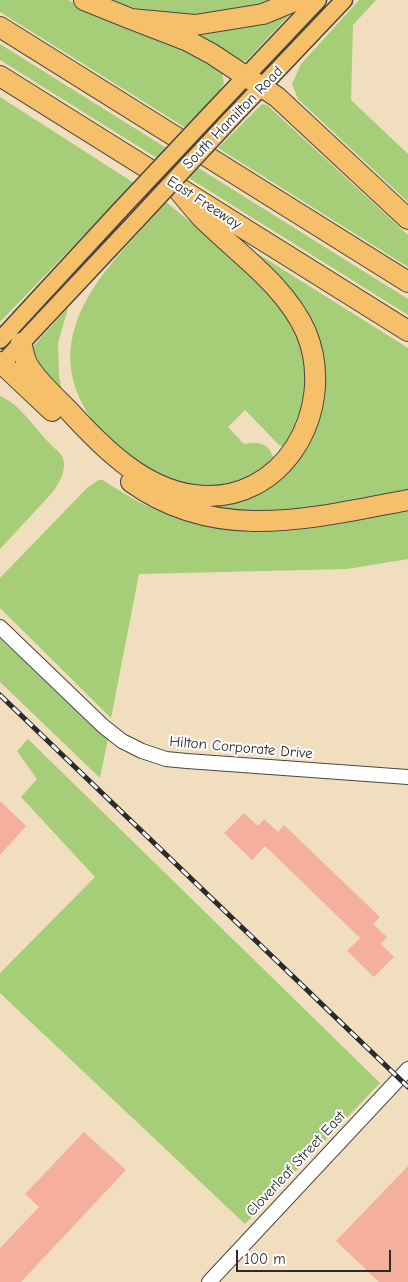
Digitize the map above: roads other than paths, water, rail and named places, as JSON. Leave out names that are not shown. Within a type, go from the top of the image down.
[{"type":"highway","points":[[84,0],[188,42],[255,82],[277,97],[408,220]]},
{"type":"highway","points":[[131,19],[195,24],[263,14],[297,0]]},
{"type":"highway","points":[[0,27],[408,282]]},
{"type":"highway","name":"East Freeway","points":[[0,76],[170,180],[408,331]]},
{"type":"highway","points":[[21,343],[30,368],[89,433],[131,468],[157,483],[195,496],[216,495],[236,492],[257,483],[278,469],[306,430],[314,405],[316,382],[306,332],[279,292],[202,218],[170,180]]},
{"type":"highway","points":[[1,364],[118,473],[149,495],[197,515],[248,523],[301,520],[408,500]]},
{"type":"main road","name":"South Hamilton Road","points":[[1,364],[229,121],[255,82],[318,0]]},
{"type":"main road","name":"South Hamilton Road","points":[[0,340],[214,111],[255,82],[344,0]]},
{"type":"street","name":"Hilton Corporate Drive","points":[[0,627],[103,726],[122,741],[142,751],[166,759],[187,761],[408,776]]},
{"type":"street","name":"Cloverleaf Street East","points":[[209,1282],[408,1069]]},
{"type":"railway","points":[[0,695],[408,1087]]}]
